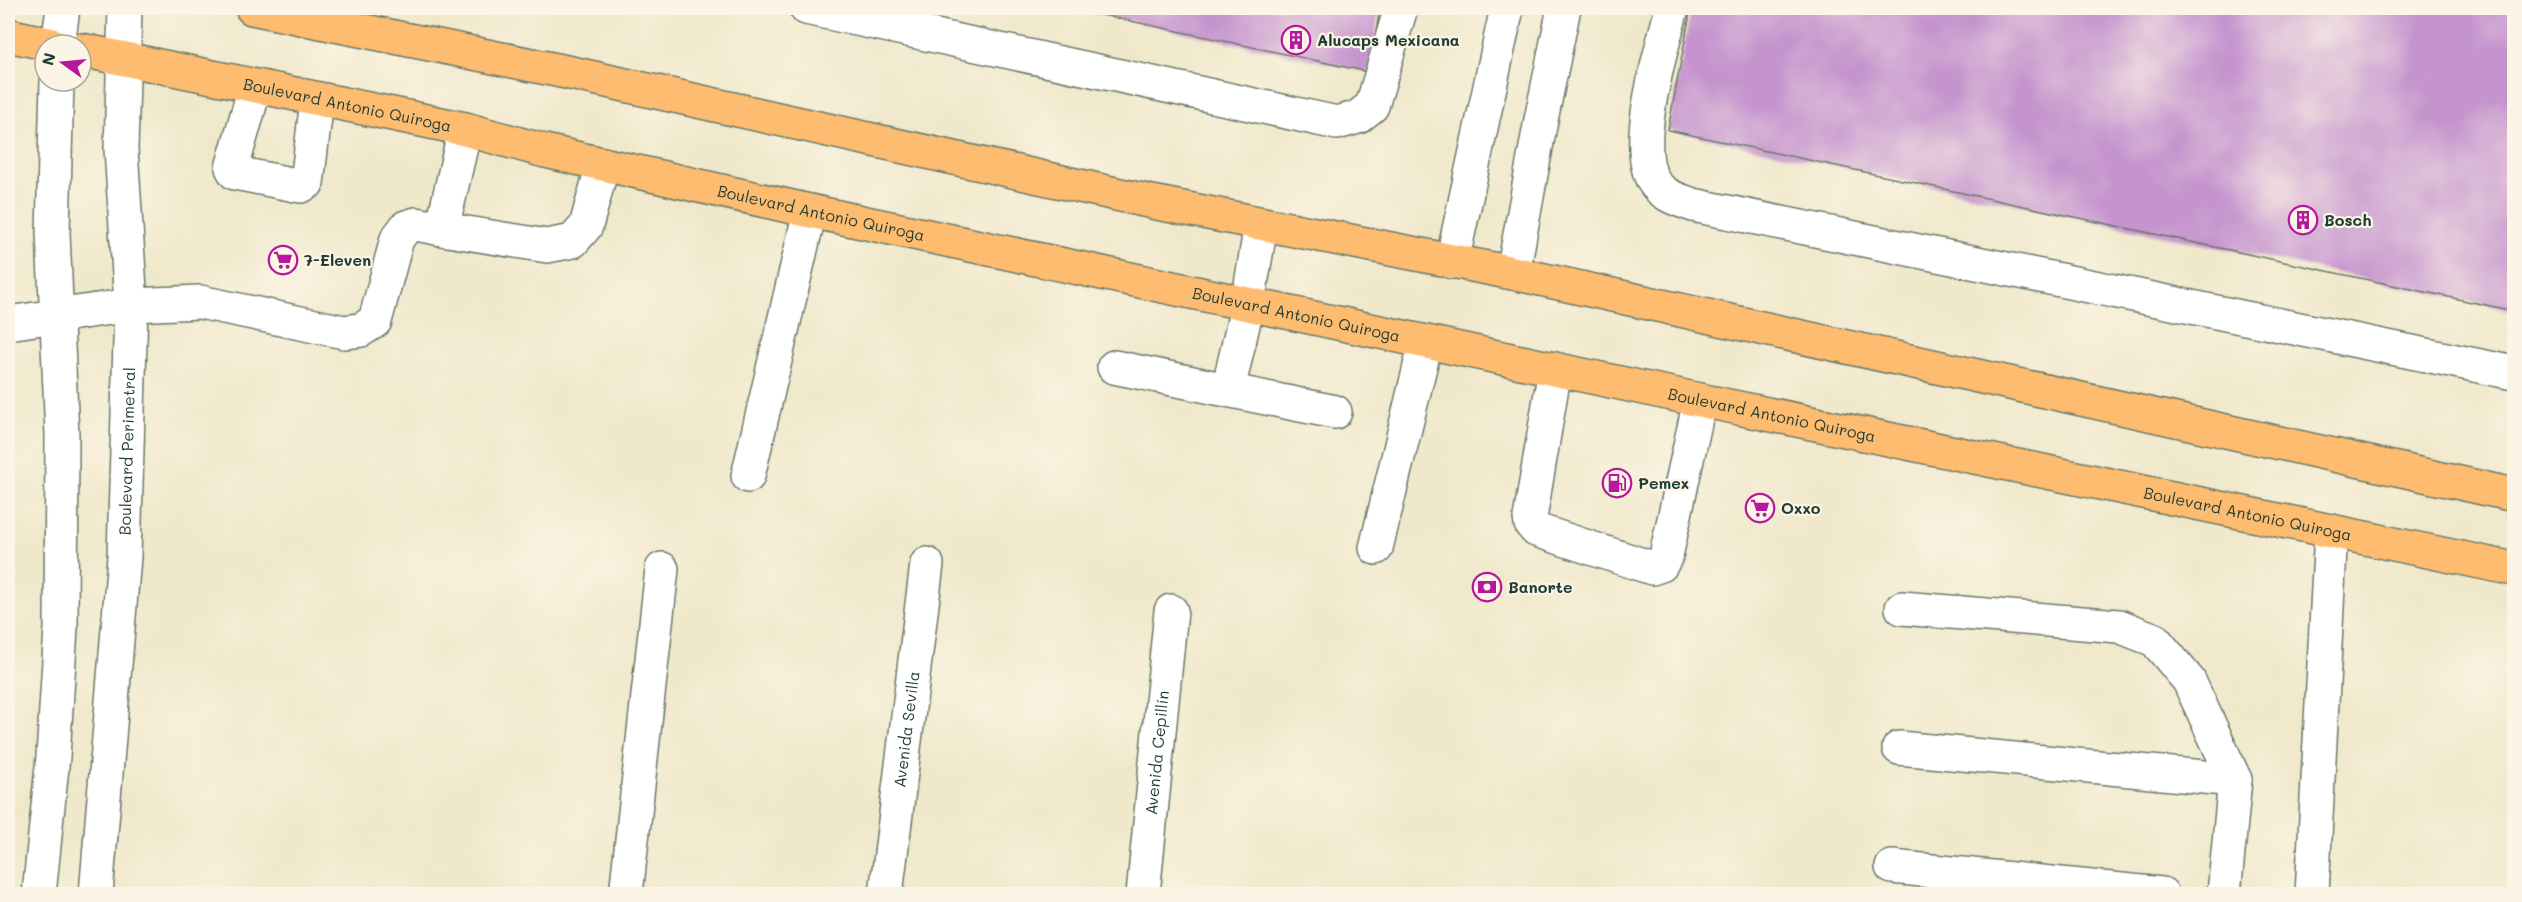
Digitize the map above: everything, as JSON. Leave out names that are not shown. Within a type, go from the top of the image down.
[{"type":"main road","points":[[252,8],[571,73],[1152,202],[1513,273],[2514,495]]},
{"type":"main road","points":[[8,35],[33,40]]},
{"type":"main road","name":"Boulevard Antonio Quiroga","points":[[93,52],[465,129],[603,164],[810,211],[2514,569]]},
{"type":"street","points":[[58,33],[63,8]]},
{"type":"street","name":"Boulevard Perimetral","points":[[96,894],[124,557],[131,305],[121,149],[125,8]]},
{"type":"street","points":[[806,8],[1337,123],[1358,117],[1372,106],[1401,8]]},
{"type":"street","points":[[1452,262],[1507,8]]},
{"type":"street","points":[[1513,273],[1564,8]]},
{"type":"street","points":[[1672,8],[1657,71],[1645,141],[1647,166],[1655,184],[1671,198],[1693,205],[2514,373]]},
{"type":"street","points":[[255,87],[232,168],[235,173],[301,186],[307,183],[317,100]]},
{"type":"street","points":[[39,894],[53,757],[61,628],[62,435],[53,233],[57,93]]},
{"type":"street","points":[[442,229],[465,129]]},
{"type":"street","points":[[8,323],[131,305],[200,302],[344,332],[361,330],[375,321],[397,239],[406,227],[416,224],[547,246],[573,241],[586,226],[603,164]]},
{"type":"street","points":[[748,476],[810,211]]},
{"type":"street","points":[[1228,390],[1248,303],[1261,224]]},
{"type":"street","points":[[1376,548],[1426,342]]},
{"type":"street","points":[[1114,367],[1335,412]]},
{"type":"street","points":[[1556,369],[1531,524],[1536,530],[1652,568],[1661,565],[1666,556],[1701,400]]},
{"type":"street","points":[[2312,894],[2331,531]]},
{"type":"street","name":"Avenida Sevilla","points":[[886,894],[927,564]]},
{"type":"street","points":[[626,894],[662,569]]},
{"type":"street","points":[[1902,608],[2119,626],[2155,640],[2189,681],[2235,780],[2224,894]]},
{"type":"street","name":"Avenida Cepillín","points":[[1143,894],[1171,611]]},
{"type":"street","points":[[1899,748],[2235,780]]},
{"type":"street","points":[[1892,867],[2162,894]]},
{"type":"building","name":"Alucaps Mexicana","points":[[1070,8],[1380,8],[1369,72]]},
{"type":"building","name":"Bosch","points":[[1691,8],[2514,8],[2514,311],[1668,130]]},
{"type":"place","name":"Alucaps Mexicana","points":[[1296,40]]},
{"type":"place","name":"Bosch","points":[[2303,220]]},
{"type":"place","name":"7-Eleven","points":[[283,260]]},
{"type":"place","name":"Pemex","points":[[1617,483]]},
{"type":"place","name":"Oxxo","points":[[1760,508]]},
{"type":"place","name":"Banorte","points":[[1487,587]]}]
